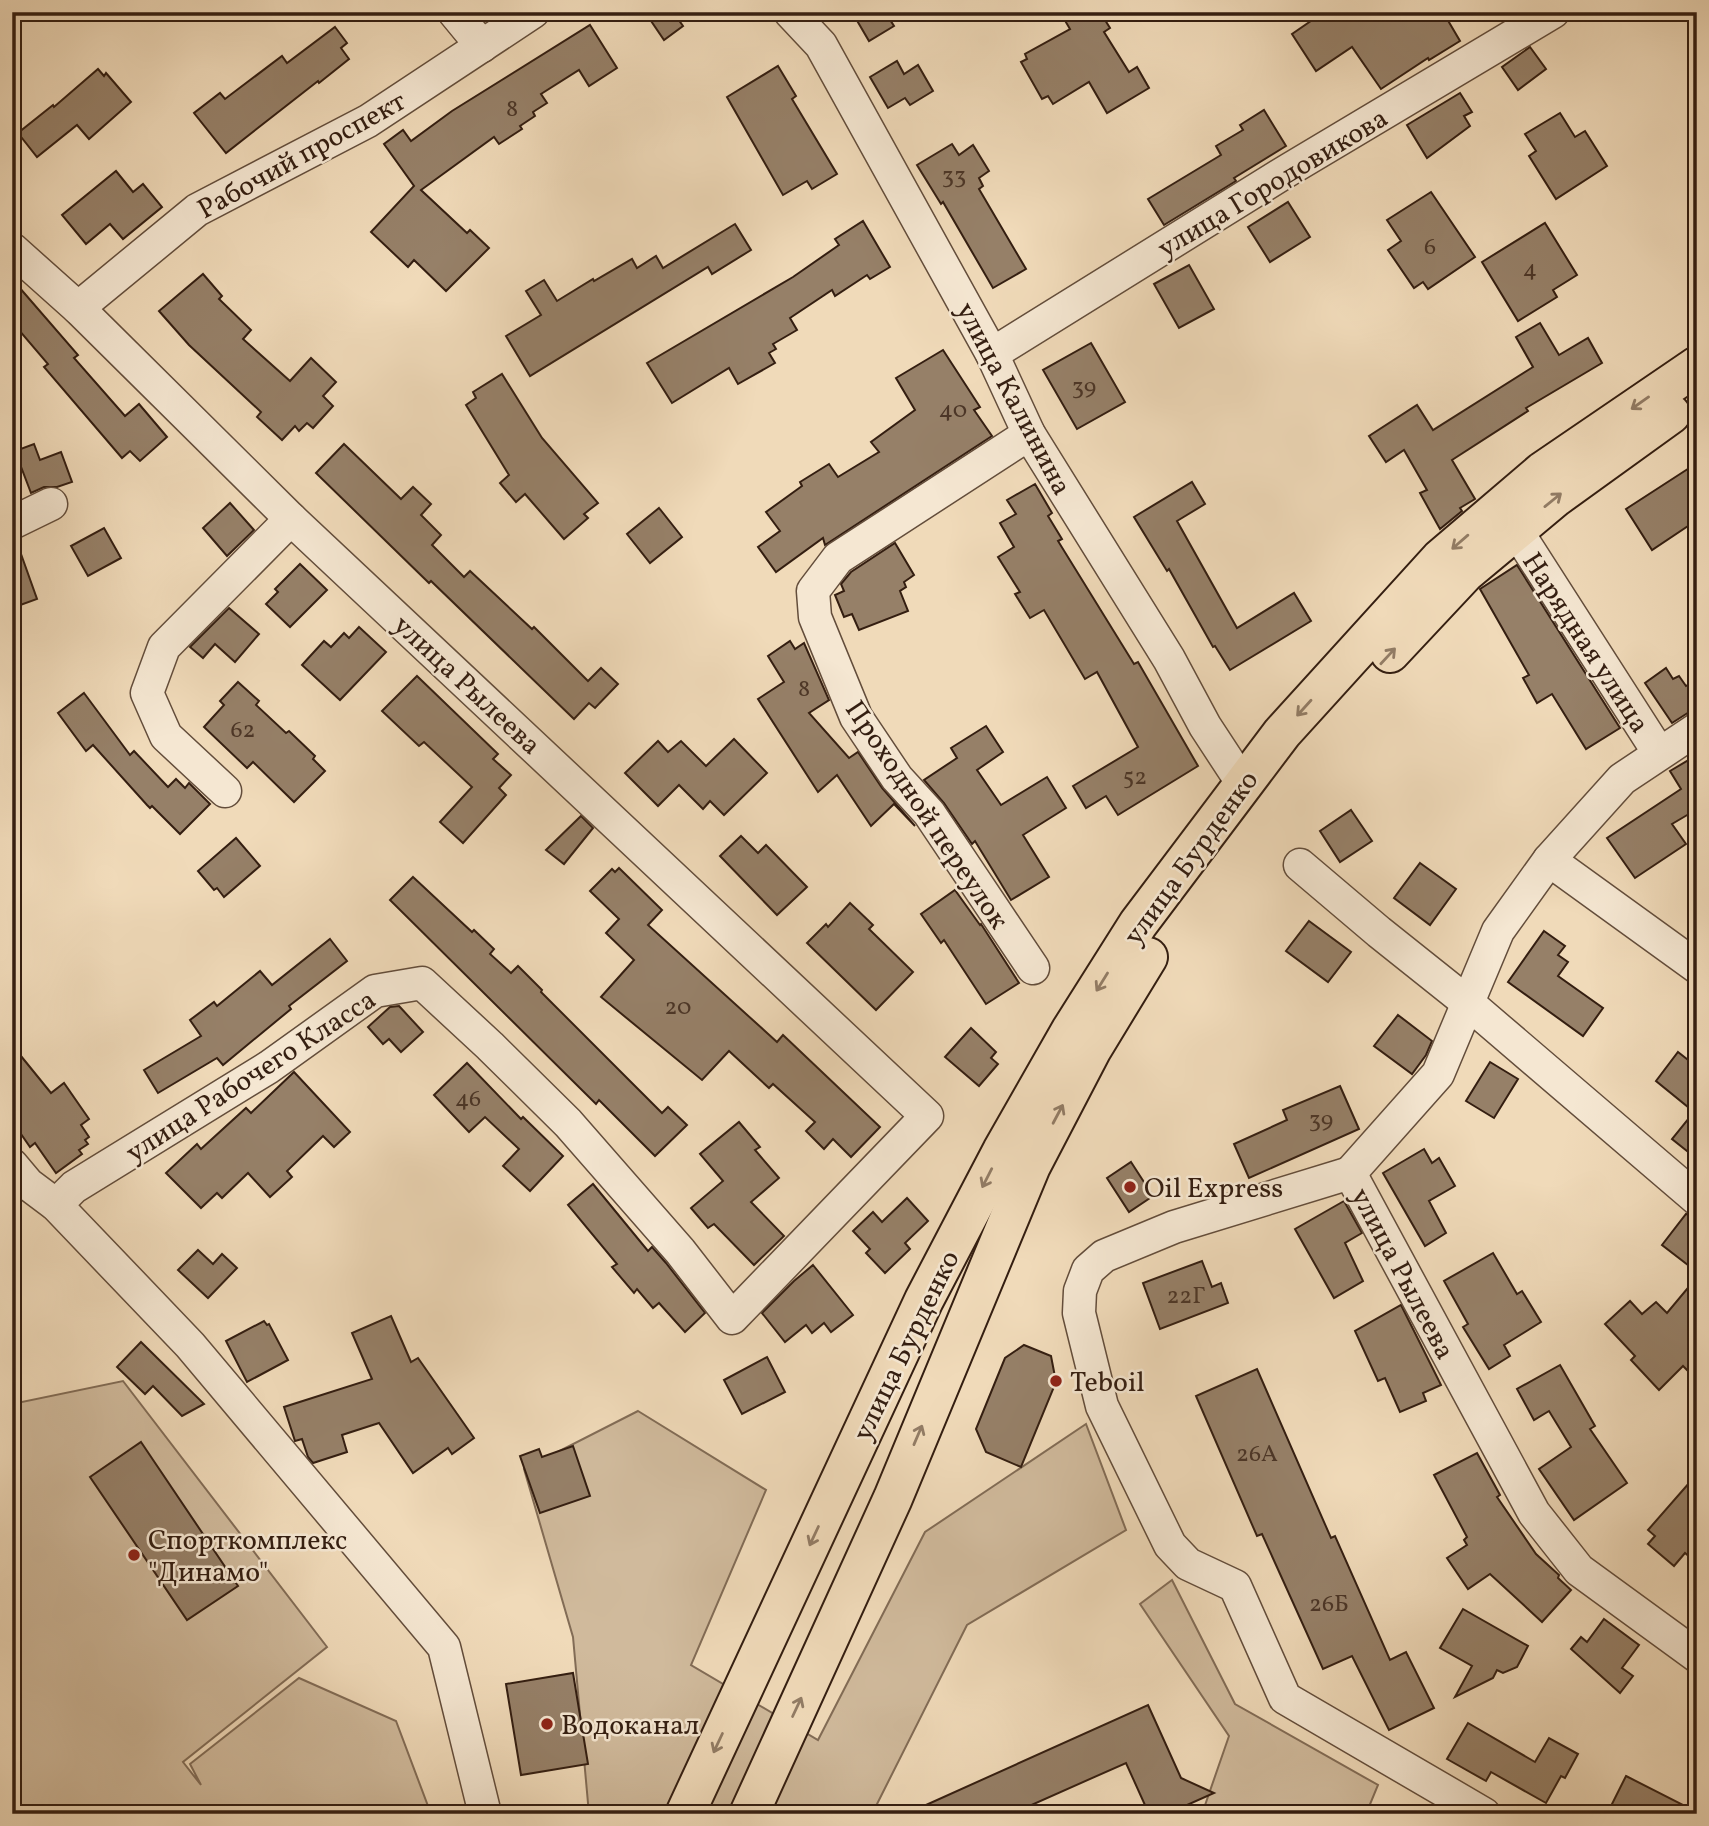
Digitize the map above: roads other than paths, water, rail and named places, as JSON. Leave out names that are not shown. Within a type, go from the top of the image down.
[{"type":"main road","name":"улица Бурденко","points":[[685,1814],[936,1277],[1002,1151],[1071,1030],[1138,924],[1282,733],[1440,559],[1543,471],[1697,366]]},
{"type":"main road","name":"улица Бурденко","points":[[748,1814],[893,1498],[1031,1166],[1092,1049],[1161,937],[1301,748],[1465,573],[1556,497],[1697,398]]},
{"type":"street","points":[[454,12],[482,47]]},
{"type":"street","name":"Рабочий проспект","points":[[78,307],[197,210],[368,121],[533,12]]},
{"type":"street","name":"улица Калинина","points":[[790,12],[821,45],[992,354],[1029,434],[1169,659],[1205,726],[1243,784]]},
{"type":"street","name":"улица Городовикова","points":[[992,354],[1290,169],[1553,12]]},
{"type":"street","name":"улица Рылеева","points":[[12,249],[78,307],[291,519],[926,1116],[732,1318],[680,1251]]},
{"type":"street","name":"Проходной переулок","points":[[1029,434],[838,558],[813,591],[815,617],[856,717],[897,778],[929,813],[1033,968]]},
{"type":"street","points":[[12,523],[51,504]]},
{"type":"street","points":[[225,790],[166,736],[147,693],[164,647],[291,519]]},
{"type":"street","name":"Нарядная улица","points":[[1516,530],[1659,753]]},
{"type":"street","points":[[1350,1173],[1438,1074],[1498,931],[1549,860],[1622,779],[1697,729]]},
{"type":"street","points":[[1549,860],[1697,967]]},
{"type":"street","points":[[1300,865],[1468,1003],[1697,1199]]},
{"type":"street","name":"улица Рабочего Класса","points":[[55,1205],[74,1187],[269,1066],[375,991],[422,983],[568,1123],[680,1251]]},
{"type":"street","points":[[12,1165],[29,1184],[55,1205],[190,1345],[444,1647],[485,1814]]},
{"type":"street","name":"улица Рылеева","points":[[1484,1814],[1285,1698],[1235,1586],[1188,1564],[1170,1545],[1102,1406],[1079,1313],[1080,1291],[1088,1270],[1104,1256],[1174,1227],[1350,1173],[1534,1513],[1579,1570],[1697,1656]]},
{"type":"place","name":"Oil Express","points":[[1130,1187]]},
{"type":"place","name":"Teboil","points":[[1056,1381]]},
{"type":"place","name":"Спорткомплекс \"Динамо\"","points":[[134,1555]]},
{"type":"place","name":"Водоканал","points":[[547,1724]]}]
